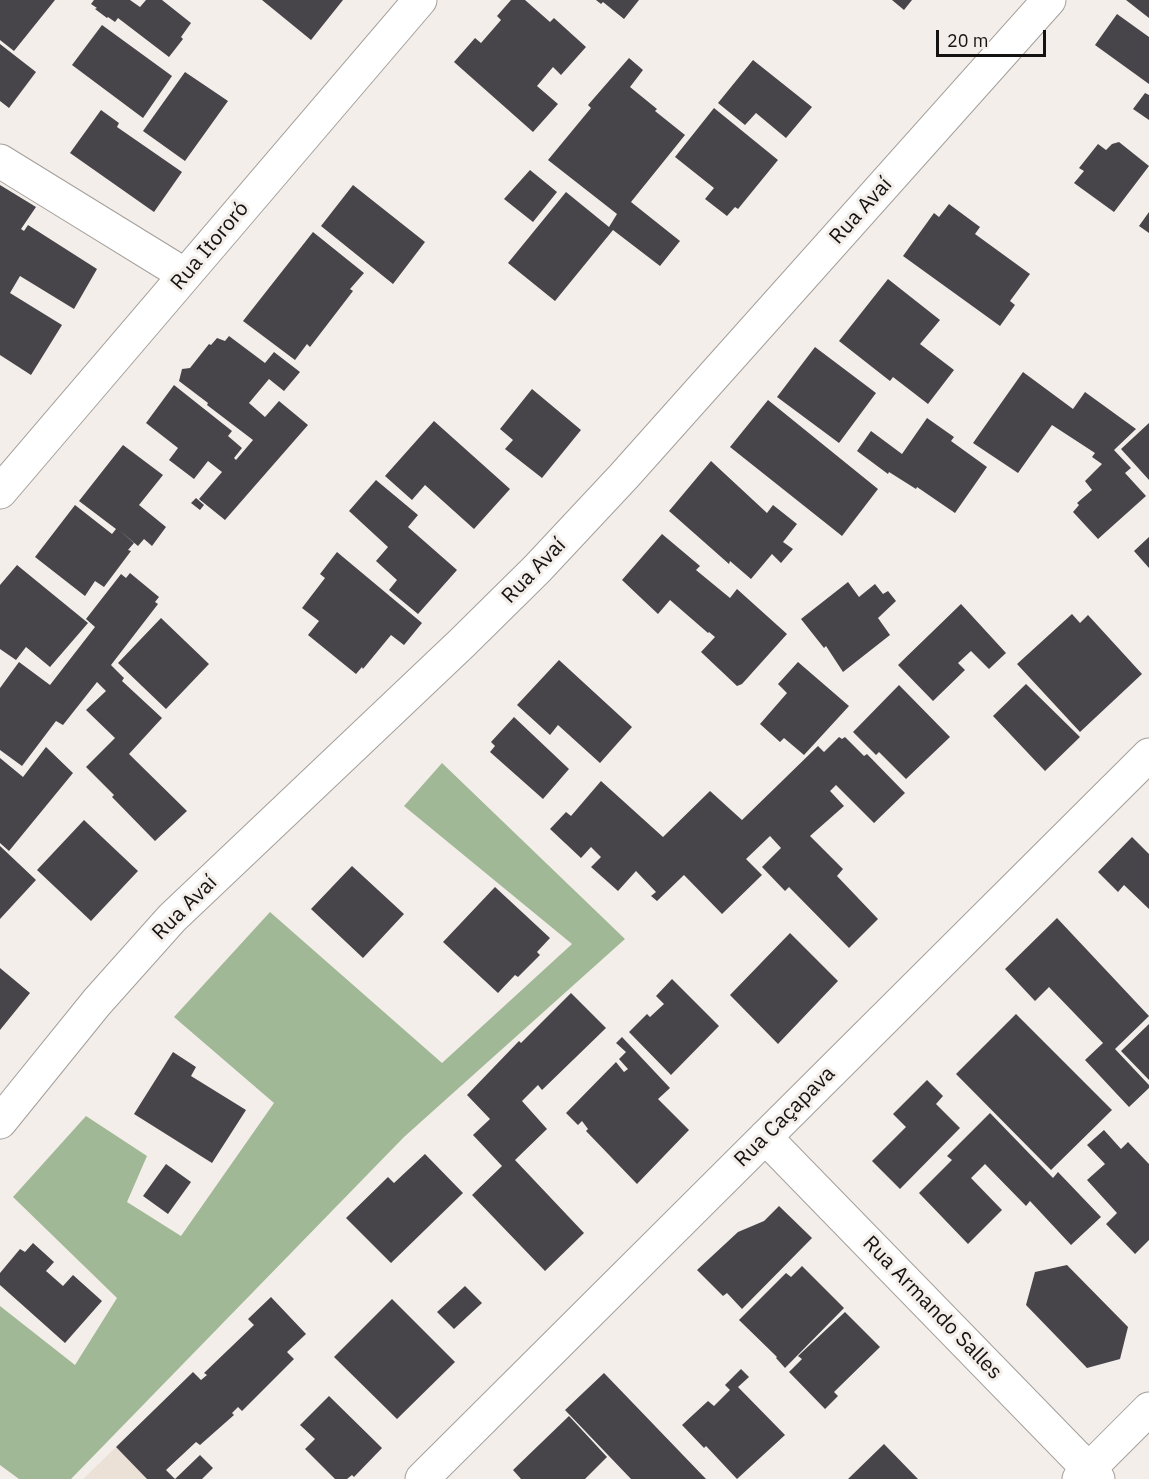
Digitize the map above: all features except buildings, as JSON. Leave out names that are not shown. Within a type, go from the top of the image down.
[{"type":"street","name":"Rua Itororó","points":[[0,492],[420,0]]},
{"type":"street","name":"Rua Avaí","points":[[0,1122],[97,1002],[172,918],[462,643],[537,569],[624,476],[1049,0]]},
{"type":"street","points":[[0,161],[185,275]]},
{"type":"street","name":"Rua Caçapava","points":[[422,1479],[1149,755]]},
{"type":"street","name":"Rua Armando Salles","points":[[765,1137],[1089,1476]]},
{"type":"street","points":[[1089,1476],[1149,1409]]},
{"type":"shaded area","points":[[116,1447],[147,1479],[83,1479]]},
{"type":"green space","points":[[442,763],[625,939],[404,1137],[71,1479],[19,1479],[0,1465],[0,1306],[75,1365],[117,1298],[13,1197],[86,1116],[147,1156],[127,1202],[181,1236],[274,1103],[174,1017],[270,912],[442,1063],[572,944],[404,806]]}]
